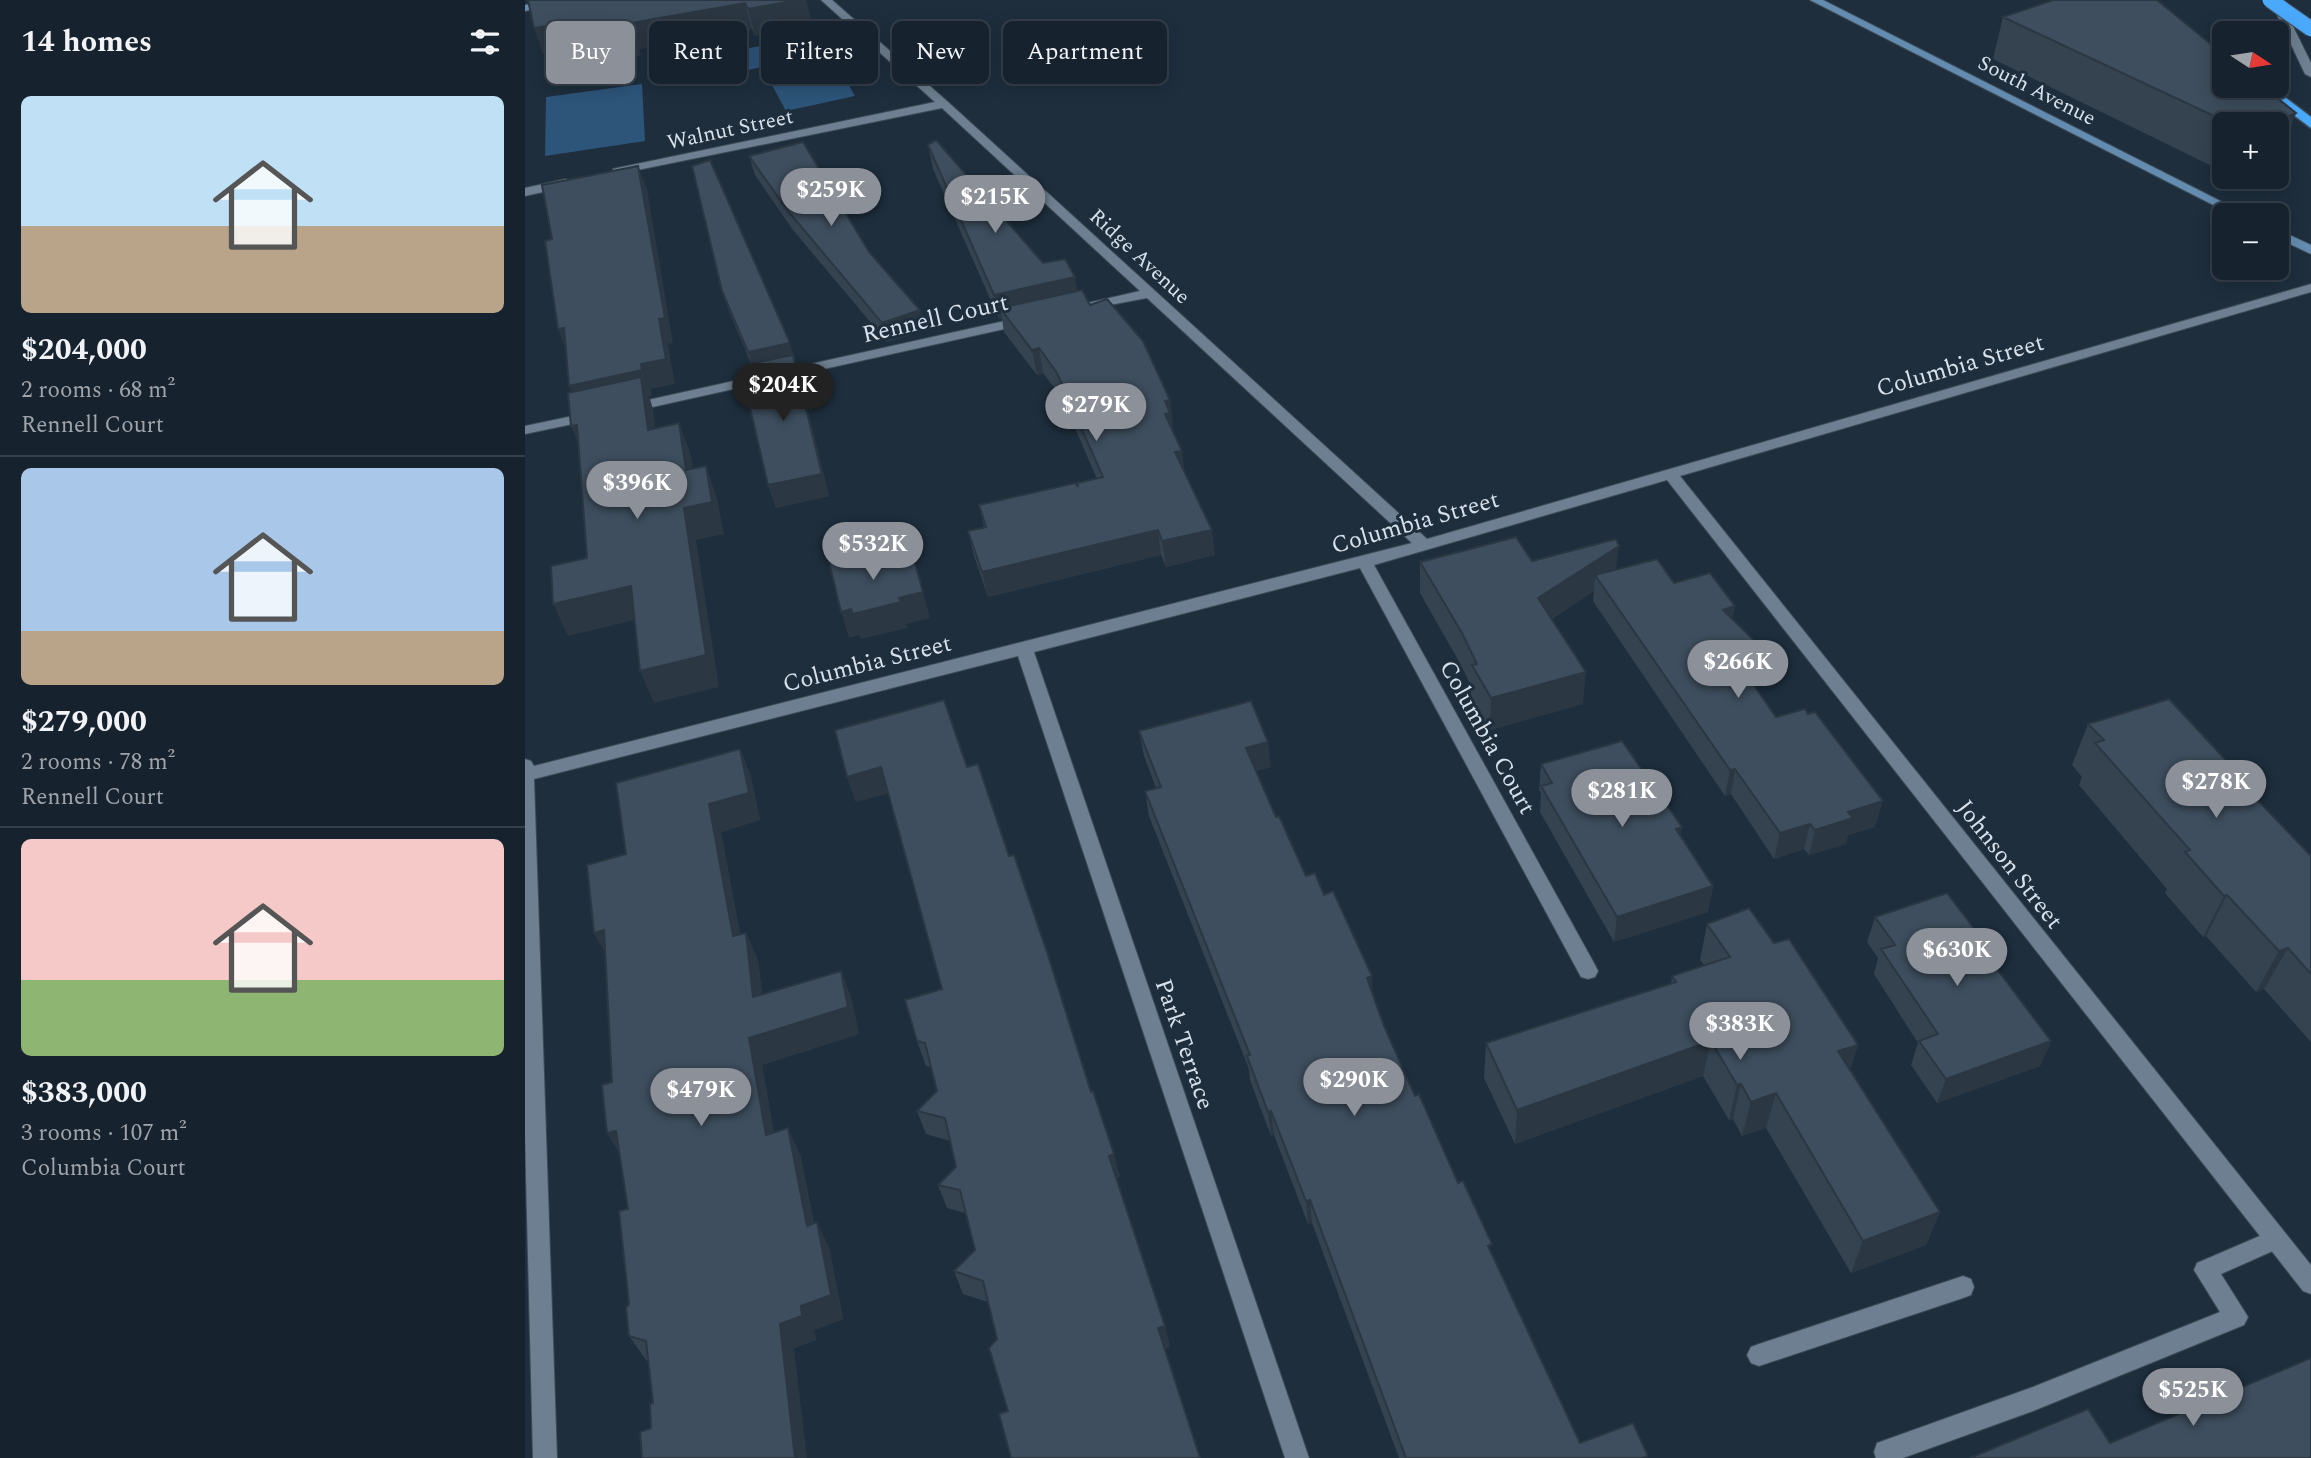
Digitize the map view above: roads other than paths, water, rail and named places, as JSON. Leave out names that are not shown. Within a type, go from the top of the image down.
[{"type":"highway","points":[[2272,0],[2311,29]]},
{"type":"highway","points":[[2277,98],[2311,124]]},
{"type":"street","points":[[525,8],[570,0]]},
{"type":"street","name":"Ridge Avenue","points":[[826,0],[944,104],[1424,545]]},
{"type":"street","name":"South Avenue","points":[[1815,0],[2218,203]]},
{"type":"street","points":[[2272,0],[2311,74]]},
{"type":"street","name":"Walnut Street","points":[[606,175],[944,104]]},
{"type":"street","points":[[525,192],[579,180]]},
{"type":"street","points":[[2289,239],[2311,250]]},
{"type":"street","name":"Columbia Street","points":[[525,775],[1365,562],[2311,288]]},
{"type":"street","points":[[1072,310],[1150,293]]},
{"type":"street","name":"Rennell Court","points":[[525,430],[1045,316]]},
{"type":"street","name":"Johnson Street","points":[[1671,475],[2311,1283]]},
{"type":"street","name":"Columbia Court","points":[[1365,562],[1588,971]]},
{"type":"street","name":"Park Terrace","points":[[1024,648],[1297,1458]]},
{"type":"street","points":[[525,766],[545,1458]]},
{"type":"street","points":[[1889,1458],[1886,1452],[2033,1399],[2236,1317],[2205,1270],[2276,1239]]},
{"type":"street","points":[[1759,1355],[1963,1287]]}]
